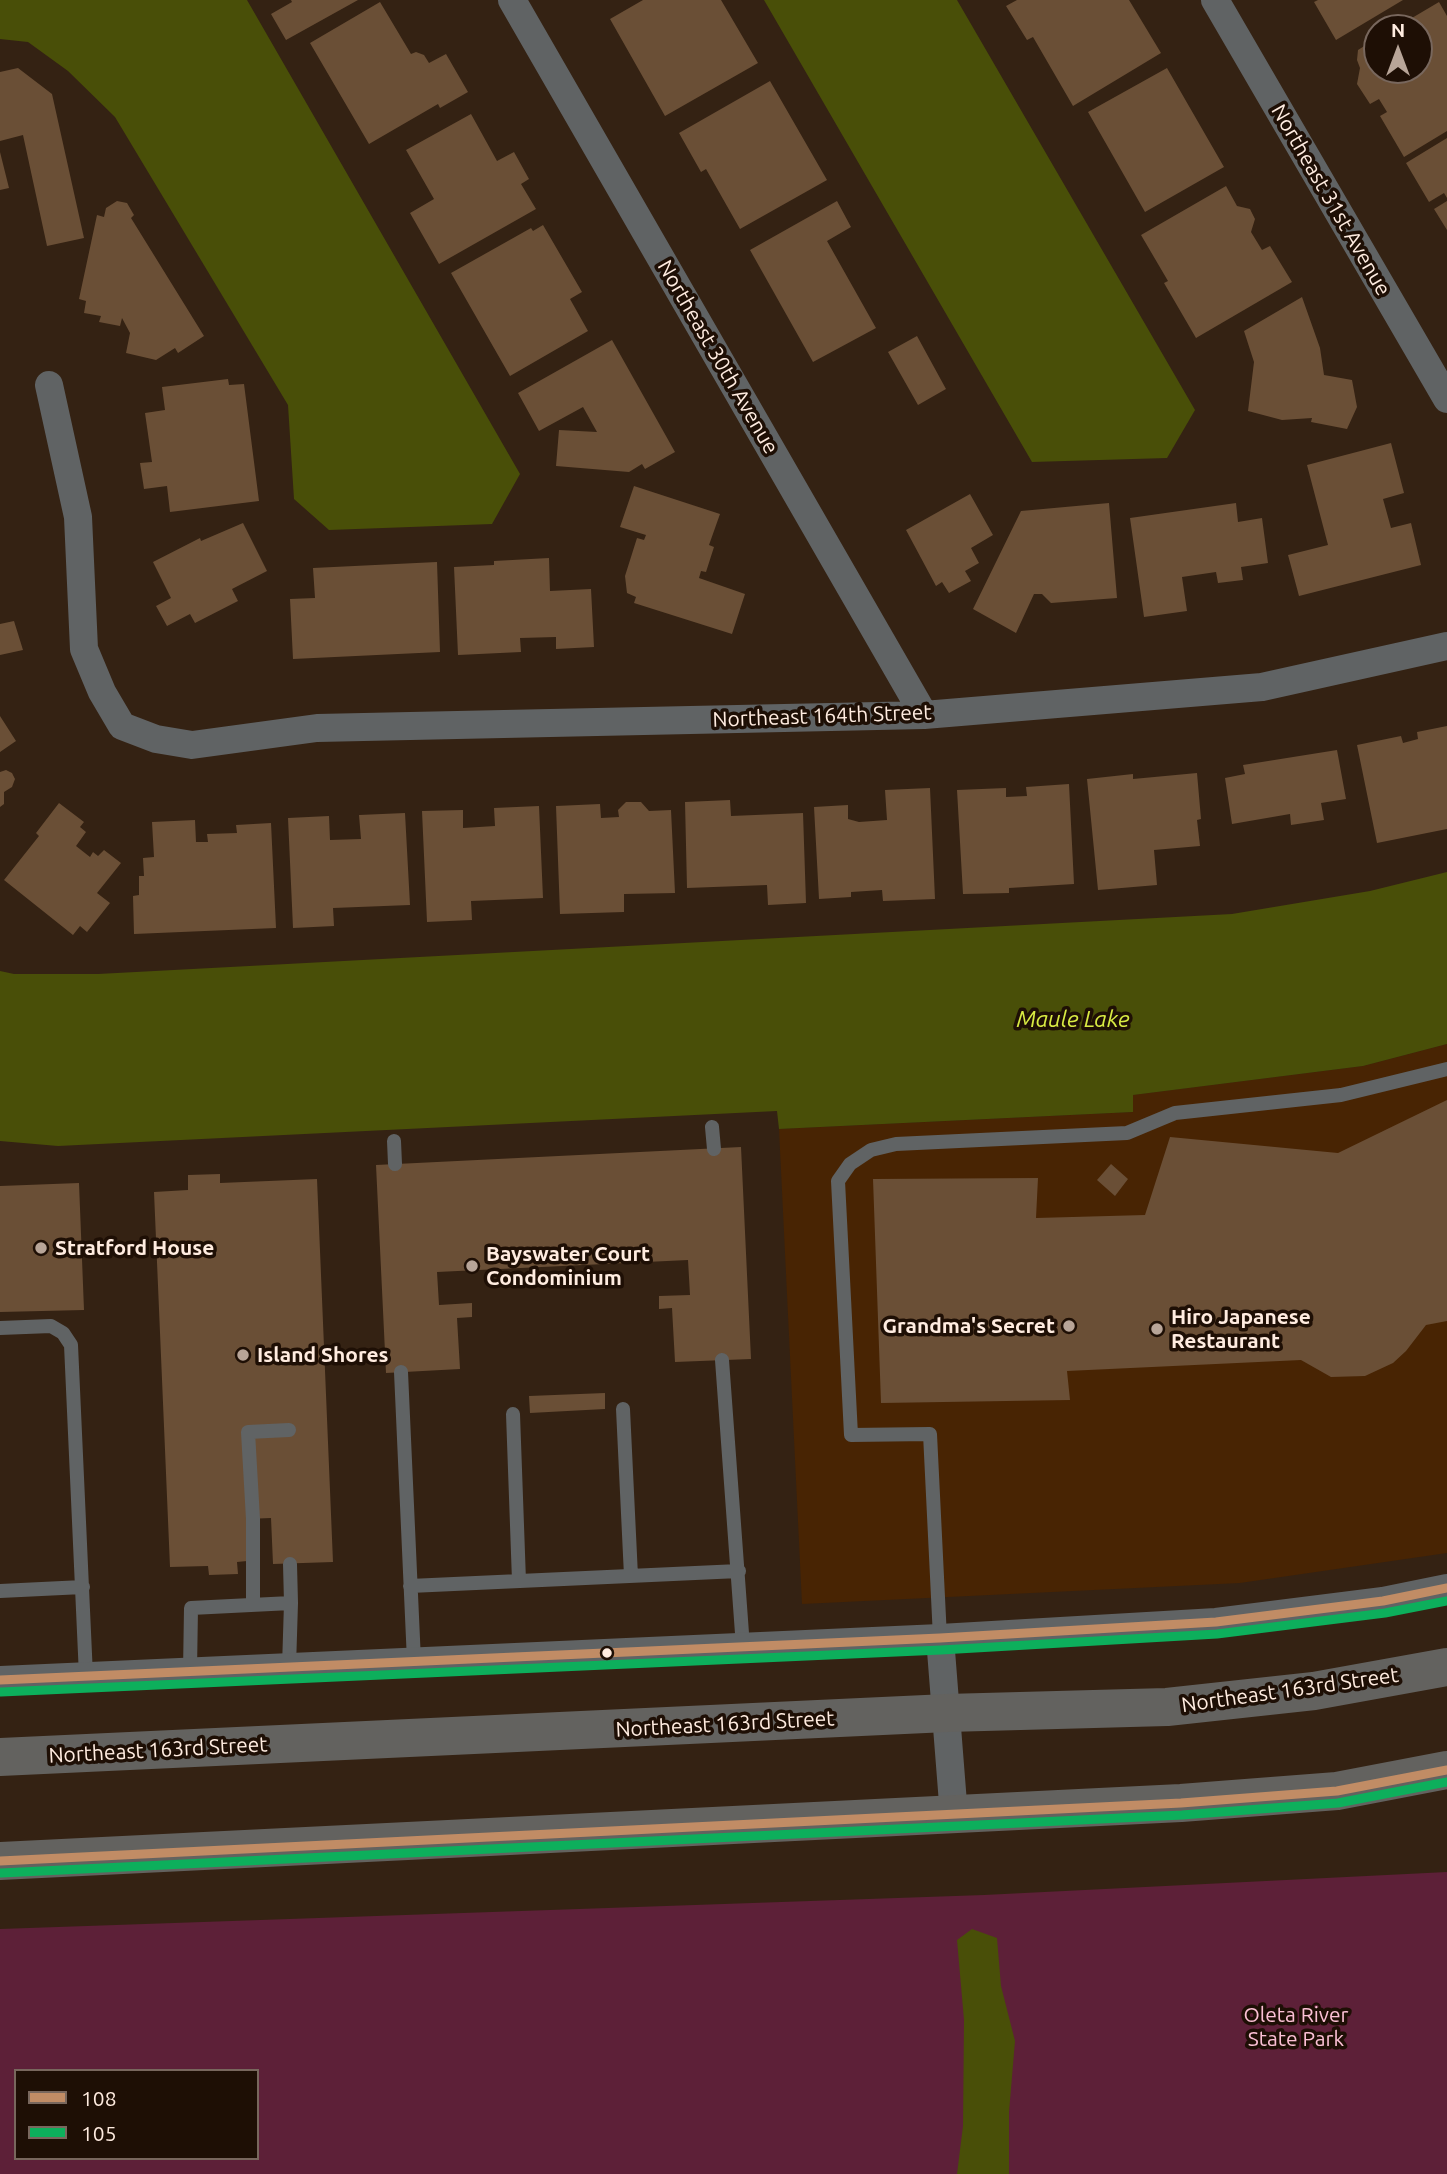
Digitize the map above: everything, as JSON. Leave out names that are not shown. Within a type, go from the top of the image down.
[{"type":"main road","name":"Northeast 163rd Street","points":[[0,1757],[947,1713],[1167,1707],[1314,1691],[1447,1667]]},
{"type":"main road","points":[[0,1861],[1181,1803],[1338,1791],[1447,1770]]},
{"type":"street","name":"Northeast 30th Avenue","points":[[512,0],[924,715]]},
{"type":"street","name":"Northeast 31st Avenue","points":[[1215,0],[1447,399]]},
{"type":"street","name":"Northeast 164th Street","points":[[49,385],[78,517],[84,649],[102,692],[122,726],[156,739],[192,745],[317,728],[924,715],[1262,687],[1447,646]]},
{"type":"street","points":[[0,1679],[940,1638],[1216,1622],[1383,1601],[1447,1588]]},
{"type":"street","points":[[940,1638],[954,1816]]},
{"type":"lane","points":[[940,1638],[930,1434],[851,1435],[838,1181],[850,1164],[871,1150],[896,1144],[1127,1133],[1175,1113],[1341,1095],[1447,1069]]},
{"type":"lane","points":[[712,1127],[714,1149]]},
{"type":"lane","points":[[394,1141],[395,1164]]},
{"type":"lane","points":[[0,1328],[51,1326],[63,1333],[71,1345],[86,1676]]},
{"type":"lane","points":[[722,1360],[743,1647]]},
{"type":"lane","points":[[401,1373],[414,1661]]},
{"type":"lane","points":[[623,1409],[631,1576]]},
{"type":"lane","points":[[513,1414],[519,1581]]},
{"type":"lane","points":[[253,1605],[253,1519],[248,1432],[289,1430]]},
{"type":"lane","points":[[289,1667],[290,1564]]},
{"type":"lane","points":[[410,1586],[739,1571]]},
{"type":"lane","points":[[0,1591],[83,1587]]},
{"type":"lane","points":[[190,1671],[191,1608],[291,1603]]},
{"type":"shaded area","points":[[1447,1044],[1447,1553],[1240,1583],[802,1604],[779,1129],[1133,1112],[1132,1095],[1363,1066]]},
{"type":"green space","name":"Oleta River State Park","points":[[1447,1872],[1447,2174],[0,2174],[0,1929],[984,1895]]},
{"type":"water","points":[[0,0],[247,0],[520,474],[492,524],[329,530],[294,499],[288,405],[115,117],[68,71],[28,42],[0,39]]},
{"type":"water","points":[[764,0],[957,0],[1195,410],[1167,458],[1032,462]]},
{"type":"water","name":"Maule Lake","points":[[1447,872],[1447,1044],[1363,1066],[1133,1095],[1133,1112],[779,1129],[777,1111],[58,1146],[0,1141],[0,971],[14,974],[98,974],[1232,914],[1370,891]]},
{"type":"water","points":[[972,1929],[997,1938],[1001,1986],[1015,2041],[1009,2112],[1009,2174],[957,2174],[963,2126],[964,2020],[957,1940]]},
{"type":"building","points":[[291,0],[358,0],[286,40],[271,14],[292,2]]},
{"type":"building","points":[[643,0],[721,0],[758,63],[665,116],[610,19]]},
{"type":"building","points":[[1017,0],[1129,0],[1161,53],[1073,106],[1033,37],[1027,40],[1006,6]]},
{"type":"building","points":[[1403,0],[1380,14],[1363,14],[1363,24],[1336,40],[1314,2]]},
{"type":"building","points":[[380,2],[411,54],[416,52],[424,55],[429,63],[446,54],[468,92],[440,108],[438,104],[369,144],[310,43]]},
{"type":"building","points":[[1439,2],[1447,16],[1447,131],[1404,157],[1380,116],[1387,112],[1379,99],[1370,104],[1357,84],[1360,68],[1358,50],[1363,47],[1363,84],[1433,84],[1433,14],[1419,14]]},
{"type":"building","points":[[18,68],[52,94],[84,238],[47,246],[23,135],[0,141],[0,72]]},
{"type":"building","points":[[1167,68],[1224,167],[1145,212],[1088,112]]},
{"type":"building","points":[[770,81],[827,180],[740,229],[706,169],[701,172],[679,133]]},
{"type":"building","points":[[471,114],[497,161],[514,152],[529,179],[521,184],[536,209],[439,264],[410,213],[434,199],[406,150]]},
{"type":"building","points":[[1447,138],[1447,198],[1444,193],[1429,202],[1406,163]]},
{"type":"building","points":[[0,152],[9,188],[0,190]]},
{"type":"building","points":[[1226,186],[1237,206],[1250,209],[1255,219],[1251,232],[1262,250],[1270,246],[1292,282],[1196,338],[1164,283],[1168,281],[1141,235]]},
{"type":"building","points":[[117,201],[127,203],[134,215],[131,218],[204,336],[178,353],[175,348],[156,360],[126,353],[130,333],[122,318],[120,326],[99,322],[101,316],[84,313],[86,301],[79,299],[97,215],[104,217],[106,208]]},
{"type":"building","points":[[837,201],[851,227],[827,241],[876,328],[813,362],[750,250]]},
{"type":"building","points":[[1447,201],[1447,230],[1434,209]]},
{"type":"building","points":[[543,225],[582,292],[570,299],[588,331],[510,376],[451,273],[531,228],[533,231]]},
{"type":"building","points":[[1302,297],[1320,348],[1324,375],[1352,380],[1357,407],[1347,429],[1311,422],[1312,418],[1282,420],[1248,411],[1254,362],[1244,331]]},
{"type":"building","points":[[917,336],[946,389],[918,405],[888,352]]},
{"type":"building","points":[[612,340],[675,452],[645,469],[642,464],[629,472],[556,466],[559,430],[597,432],[583,407],[539,431],[518,393]]},
{"type":"building","points":[[228,379],[229,385],[244,384],[259,501],[170,512],[167,486],[144,489],[140,463],[152,462],[145,413],[165,410],[162,387]]},
{"type":"building","points":[[1391,443],[1404,493],[1383,499],[1391,528],[1411,523],[1421,565],[1299,596],[1288,555],[1328,545],[1307,465]]},
{"type":"building","points":[[634,486],[720,514],[709,545],[714,547],[706,572],[701,571],[699,578],[745,594],[732,634],[634,603],[636,597],[627,593],[625,576],[637,538],[644,540],[646,535],[620,527]]},
{"type":"building","points":[[970,494],[993,535],[971,548],[979,563],[965,571],[971,581],[949,593],[942,582],[936,586],[906,530]]},
{"type":"building","points":[[1109,503],[1117,598],[1051,603],[1042,594],[1034,594],[1016,633],[973,609],[1021,511]]},
{"type":"building","points":[[1236,503],[1238,522],[1262,518],[1268,563],[1241,567],[1243,580],[1218,583],[1216,572],[1182,577],[1187,611],[1144,617],[1130,518]]},
{"type":"building","points":[[243,523],[267,571],[232,589],[238,601],[195,623],[190,614],[167,626],[156,606],[171,598],[153,562],[200,538],[201,541]]},
{"type":"building","points":[[549,558],[550,591],[591,589],[594,647],[556,649],[556,637],[520,638],[521,652],[458,655],[454,567],[494,565],[494,561]]},
{"type":"building","points":[[437,562],[440,652],[293,659],[290,599],[315,598],[313,568]]},
{"type":"building","points":[[14,621],[23,650],[0,655],[0,624]]},
{"type":"building","points":[[0,716],[16,741],[0,752]]},
{"type":"building","points":[[1447,726],[1447,829],[1377,843],[1357,745],[1401,736],[1403,743],[1418,739],[1417,732]]},
{"type":"building","points":[[1337,750],[1346,799],[1321,803],[1324,820],[1291,825],[1290,814],[1232,824],[1225,778],[1245,774],[1243,765]]},
{"type":"building","points":[[6,770],[12,773],[15,779],[12,787],[4,792],[4,804],[0,807],[0,772]]},
{"type":"building","points":[[1197,773],[1201,819],[1197,820],[1200,846],[1154,850],[1157,885],[1098,890],[1087,779],[1133,774],[1133,779]]},
{"type":"building","points":[[1069,784],[1074,884],[1009,888],[1009,893],[963,894],[957,790],[1006,788],[1006,797],[1027,796],[1026,787]]},
{"type":"building","points":[[930,788],[935,899],[883,901],[882,890],[851,892],[851,897],[819,899],[814,807],[848,805],[848,819],[859,822],[887,820],[885,790]]},
{"type":"building","points":[[730,800],[731,816],[803,813],[806,903],[768,905],[767,885],[687,888],[685,802]]},
{"type":"building","points":[[626,802],[641,802],[649,811],[671,810],[675,893],[624,894],[624,912],[560,914],[556,806],[600,804],[601,818],[619,817],[618,810]]},
{"type":"building","points":[[59,803],[84,822],[80,827],[86,832],[76,846],[90,857],[93,852],[98,856],[104,850],[121,863],[97,893],[110,903],[87,932],[80,926],[73,935],[4,880],[39,836],[36,833]]},
{"type":"building","points":[[539,806],[543,898],[471,901],[472,920],[427,922],[422,811],[463,810],[463,828],[495,826],[494,808]]},
{"type":"building","points":[[405,813],[410,905],[333,908],[334,926],[293,928],[288,818],[329,816],[330,840],[361,839],[359,815]]},
{"type":"building","points":[[195,820],[196,842],[208,842],[207,834],[237,833],[236,825],[271,823],[276,928],[134,934],[133,896],[139,895],[139,876],[144,876],[143,858],[154,857],[152,822]]},
{"type":"building","points":[[1447,1100],[1447,1321],[1426,1325],[1393,1363],[1365,1376],[1331,1377],[1301,1360],[1067,1371],[1070,1400],[881,1403],[873,1179],[1038,1178],[1036,1218],[1145,1215],[1170,1137],[1338,1153]]},
{"type":"building","name":"Bayswater Court Condominium","points":[[741,1147],[751,1359],[675,1362],[672,1308],[659,1309],[659,1296],[690,1295],[688,1260],[437,1272],[439,1305],[472,1303],[472,1317],[457,1318],[460,1369],[386,1373],[376,1165]]},
{"type":"building","points":[[1111,1164],[1128,1179],[1115,1196],[1097,1180]]},
{"type":"building","name":"Island Shores","points":[[220,1174],[220,1183],[317,1179],[333,1562],[273,1564],[271,1518],[246,1519],[247,1561],[237,1562],[238,1574],[209,1575],[208,1566],[170,1567],[154,1192],[188,1190],[188,1175]]},
{"type":"building","name":"Stratford House","points":[[79,1183],[84,1310],[0,1312],[0,1186]]},
{"type":"building","points":[[605,1393],[605,1409],[530,1413],[529,1396]]},
{"type":"transit line","name":"108","points":[[0,1680],[940,1638],[1216,1622],[1383,1601],[1447,1588]]},
{"type":"transit line","name":"105","points":[[1,1692],[941,1650],[1217,1634],[1385,1613],[1447,1601]]},
{"type":"transit line","name":"108","points":[[0,1861],[1181,1803],[1337,1791],[1447,1770]]},
{"type":"transit line","name":"105","points":[[1,1873],[1182,1815],[1338,1803],[1447,1782]]},
{"type":"place","name":"Stratford House","points":[[41,1248]]},
{"type":"place","name":"Bayswater Court Condominium","points":[[472,1266]]},
{"type":"place","name":"Grandma's Secret","points":[[1069,1326]]},
{"type":"place","name":"Hiro Japanese Restaurant","points":[[1157,1329]]},
{"type":"place","name":"Island Shores","points":[[243,1355]]}]
